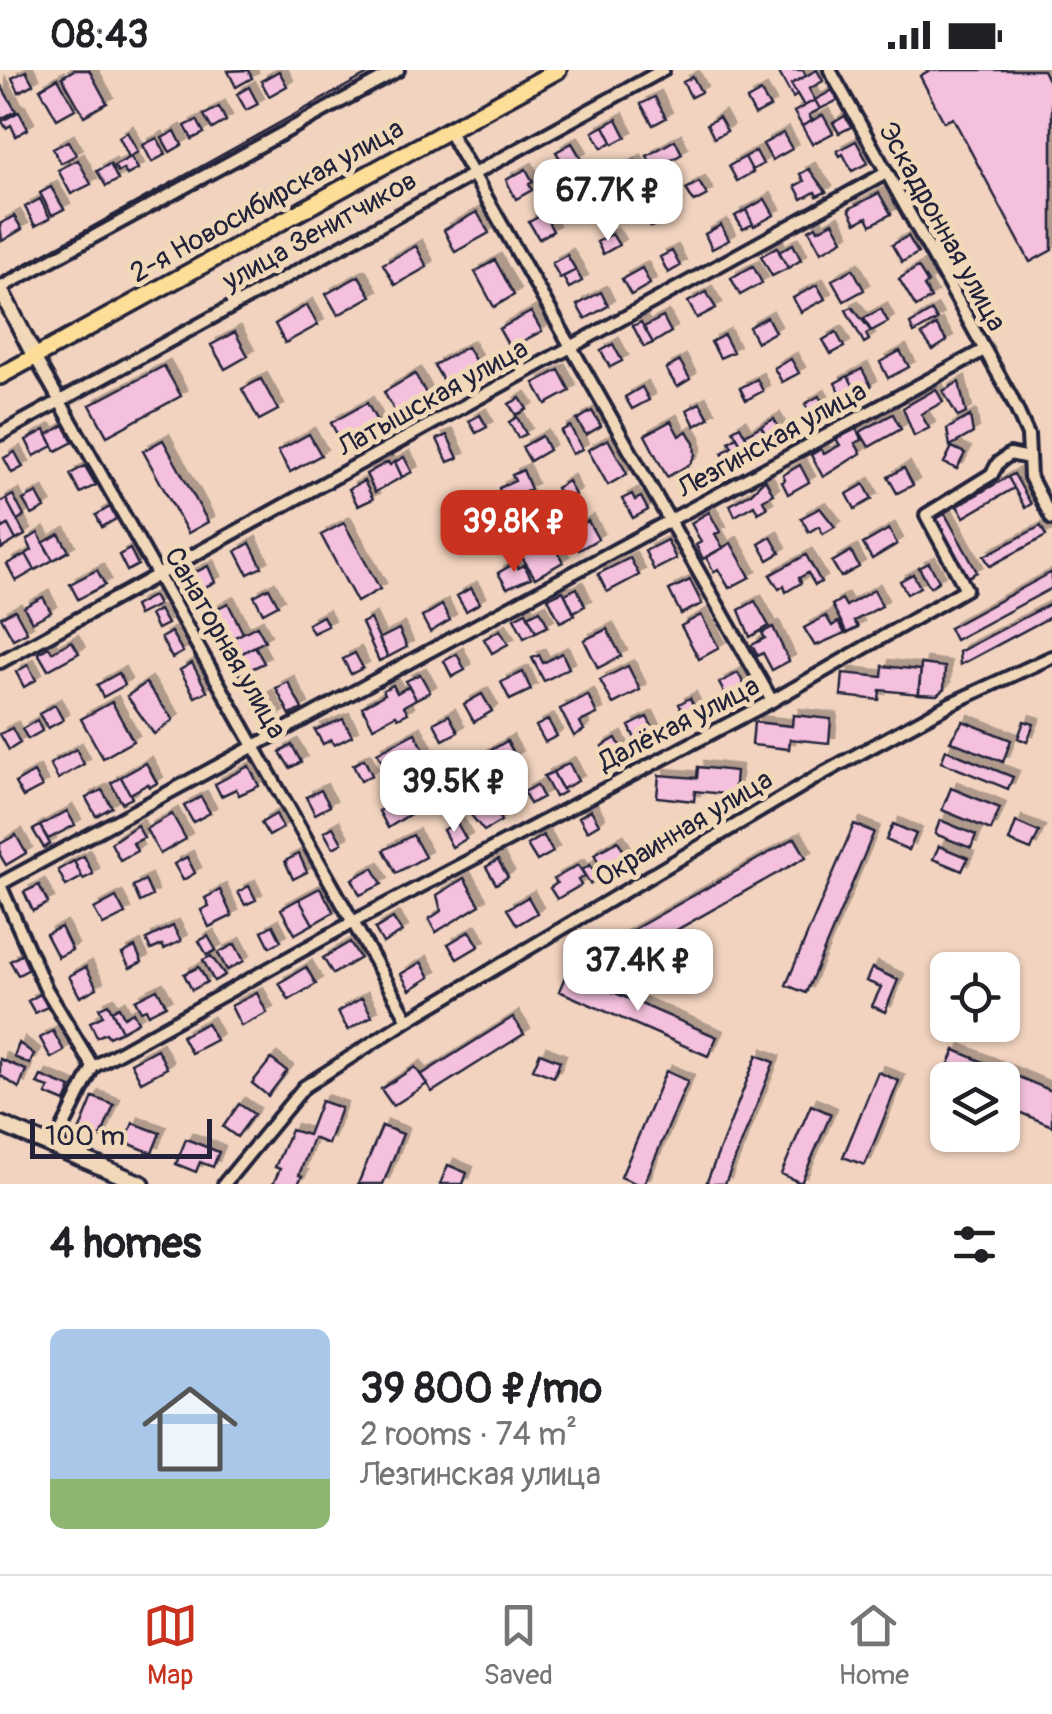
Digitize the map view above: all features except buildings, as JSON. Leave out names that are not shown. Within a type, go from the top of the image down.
[{"type":"main road","name":"2-я Новосибирская улица","points":[[0,376],[558,70]]},
{"type":"street","points":[[0,288],[398,70]]},
{"type":"street","name":"улица Зенитчиков","points":[[0,434],[663,70]]},
{"type":"street","name":"Эскадронная улица","points":[[830,70],[1028,435],[1030,478],[1052,519]]},
{"type":"street","points":[[448,130],[772,701]]},
{"type":"street","name":"Латышская улица","points":[[0,662],[886,173]]},
{"type":"street","name":"Санаторная улица","points":[[0,288],[59,401],[408,1020]]},
{"type":"street","name":"Лезгинская улица","points":[[0,884],[984,350]]},
{"type":"street","name":"Далёкая улица","points":[[93,1067],[353,922],[772,701],[966,590],[926,515],[992,474],[1010,454],[1030,458]]},
{"type":"street","name":"Окраинная улица","points":[[224,1184],[304,1087],[408,1020],[822,774],[952,703],[1052,657]]},
{"type":"street","points":[[0,884],[46,988],[93,1067],[54,1146]]},
{"type":"street","points":[[0,1124],[142,1184]]},
{"type":"tram line","points":[[0,278],[375,70]]}]
